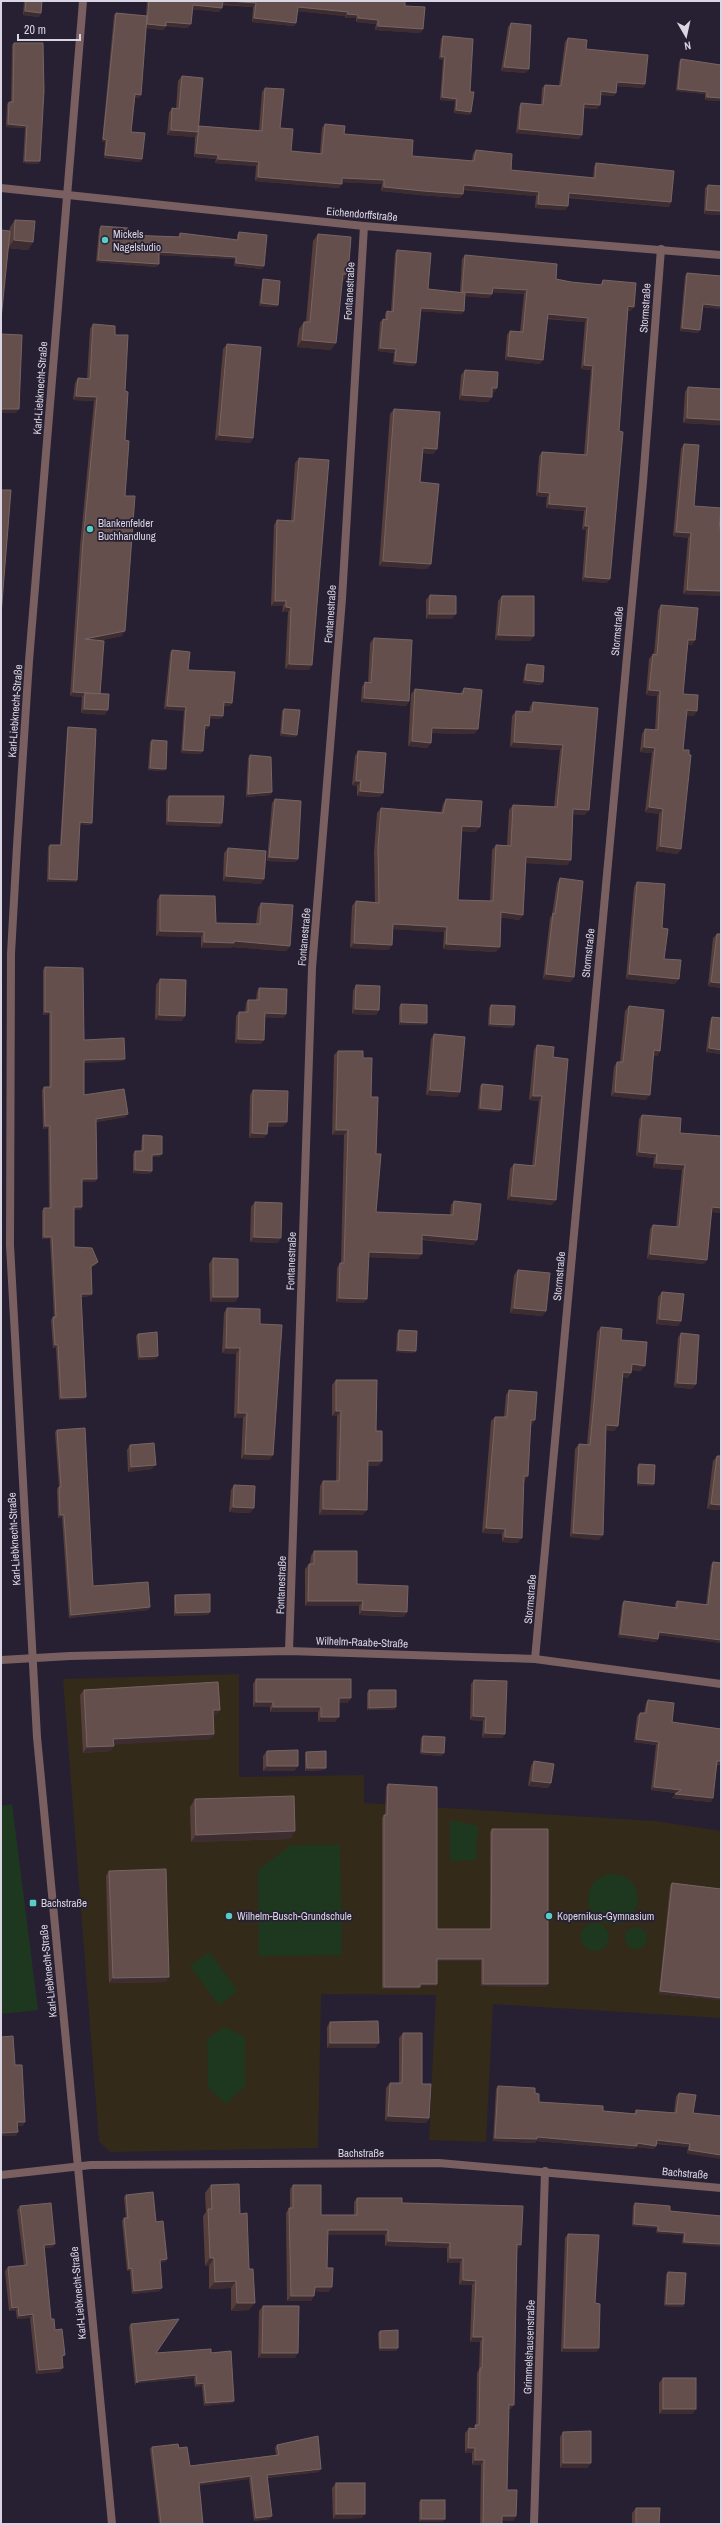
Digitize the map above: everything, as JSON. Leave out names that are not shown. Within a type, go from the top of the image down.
[{"type":"street","name":"Karl-Liebknecht-Straße","points":[[83,1],[29,662],[11,954],[10,1245],[31,1658],[77,2166],[112,2524]]},
{"type":"street","name":"Eichendorffstraße","points":[[1,188],[364,226],[721,255]]},
{"type":"street","name":"Fontanestraße","points":[[289,1651],[312,968],[342,599],[364,226]]},
{"type":"street","name":"Stormstraße","points":[[535,1659],[643,482],[661,249]]},
{"type":"street","name":"Wilhelm-Raabe-Straße","points":[[1,1660],[289,1651],[535,1659],[721,1684]]},
{"type":"street","name":"Bachstraße","points":[[1,2175],[77,2166],[439,2163],[545,2171],[721,2188]]},
{"type":"street","name":"Grimmelshausenstraße","points":[[534,2524],[545,2171]]},
{"type":"shaded area","points":[[239,1674],[239,1777],[364,1775],[364,1803],[655,1821],[721,1831],[721,2018],[493,2004],[486,2142],[429,2140],[436,1995],[321,1994],[318,2148],[110,2152],[99,2141],[63,1679]]},
{"type":"green space","points":[[12,1804],[38,2010],[1,2014],[1,1806]]},
{"type":"green space","points":[[450,1820],[478,1826],[476,1860],[450,1861]]},
{"type":"green space","points":[[291,1845],[340,1845],[342,1955],[259,1956],[258,1870]]},
{"type":"green space","points":[[608,1874],[618,1874],[631,1881],[638,1894],[638,1904],[631,1917],[618,1924],[608,1924],[599,1920],[592,1913],[588,1904],[588,1894],[592,1885],[599,1878]]},
{"type":"green space","points":[[595,1923],[605,1927],[609,1937],[605,1947],[595,1951],[585,1947],[581,1937],[585,1927]]},
{"type":"green space","points":[[636,1927],[644,1930],[647,1938],[644,1946],[636,1949],[628,1946],[625,1938],[628,1930]]},
{"type":"green space","points":[[209,1952],[238,1991],[219,2005],[190,1966]]},
{"type":"green space","points":[[225,2027],[245,2037],[245,2086],[226,2104],[208,2087],[207,2039]]},
{"type":"building","points":[[26,1],[42,1],[41,13],[25,11]]},
{"type":"building","points":[[149,1],[223,1],[222,8],[193,5],[191,24],[166,22],[166,26],[147,24]]},
{"type":"building","points":[[228,1],[405,1],[405,6],[425,7],[423,29],[378,26],[378,20],[358,18],[358,15],[347,14],[348,12],[298,7],[296,23],[254,18],[256,3]]},
{"type":"building","points":[[116,13],[147,16],[141,95],[135,94],[131,132],[145,133],[142,159],[105,155],[107,140],[103,139]]},
{"type":"building","points":[[511,23],[531,25],[529,69],[504,67]]},
{"type":"building","points":[[443,36],[473,39],[470,92],[474,92],[471,112],[456,110],[457,99],[442,97],[445,57],[441,57]]},
{"type":"building","points":[[568,38],[587,40],[586,49],[648,55],[645,84],[617,82],[616,93],[601,91],[600,105],[584,104],[582,135],[519,129],[521,103],[543,105],[545,85],[561,86]]},
{"type":"building","points":[[14,43],[43,43],[44,91],[40,161],[25,161],[27,126],[8,124],[9,102],[13,102]]},
{"type":"building","points":[[681,59],[721,65],[721,98],[707,97],[707,92],[678,89]]},
{"type":"building","points":[[182,76],[203,78],[198,132],[171,130],[172,108],[179,109]]},
{"type":"building","points":[[265,88],[284,89],[280,128],[293,129],[291,151],[322,154],[325,124],[345,126],[344,134],[413,140],[412,156],[474,161],[476,150],[512,154],[511,170],[595,178],[596,163],[674,171],[671,202],[569,193],[568,206],[538,204],[539,192],[464,185],[463,194],[384,187],[384,180],[342,178],[342,184],[258,177],[259,162],[218,159],[218,155],[196,153],[199,126],[262,131]]},
{"type":"building","points":[[708,185],[721,186],[721,211],[706,210]]},
{"type":"building","points":[[15,220],[35,221],[33,242],[14,240]]},
{"type":"building","points":[[101,226],[128,228],[128,235],[180,237],[180,233],[238,240],[239,232],[267,235],[264,266],[236,263],[236,257],[159,252],[159,264],[98,260]]},
{"type":"building","points":[[1,230],[10,231],[1,319]]},
{"type":"building","points":[[318,234],[351,237],[348,274],[343,274],[336,343],[302,340],[304,322],[310,322]]},
{"type":"building","points":[[397,250],[431,253],[428,289],[465,293],[464,311],[421,308],[416,363],[395,361],[396,349],[380,348],[383,319],[387,320],[387,311],[393,312]]},
{"type":"building","points":[[465,255],[557,264],[556,279],[571,282],[602,285],[603,280],[636,283],[634,307],[628,306],[619,431],[623,432],[610,579],[585,577],[589,526],[585,526],[587,507],[549,504],[550,493],[539,492],[542,452],[587,455],[593,366],[584,365],[588,318],[548,314],[543,360],[508,356],[510,331],[523,332],[527,290],[493,288],[492,294],[462,292]]},
{"type":"building","points":[[687,273],[721,276],[721,306],[703,304],[700,330],[682,328]]},
{"type":"building","points":[[263,279],[280,281],[278,305],[261,303]]},
{"type":"building","points":[[93,324],[115,326],[115,335],[128,335],[125,391],[128,392],[125,440],[129,441],[125,496],[135,496],[125,631],[85,639],[104,641],[100,694],[73,692],[83,542],[97,397],[76,396],[78,378],[90,379]]},
{"type":"building","points":[[1,334],[22,335],[19,409],[1,409]]},
{"type":"building","points":[[227,344],[261,347],[253,438],[219,435]]},
{"type":"building","points":[[465,370],[498,372],[497,388],[492,388],[492,397],[462,395]]},
{"type":"building","points":[[688,387],[721,389],[721,420],[687,418]]},
{"type":"building","points":[[394,409],[440,412],[437,449],[423,448],[420,482],[439,484],[431,564],[383,561]]},
{"type":"building","points":[[684,444],[699,445],[694,506],[721,508],[719,530],[721,531],[721,591],[687,590],[691,533],[676,532]]},
{"type":"building","points":[[299,458],[329,460],[312,665],[289,664],[291,608],[286,607],[286,601],[275,601],[277,520],[294,521]]},
{"type":"building","points":[[1,490],[11,490],[1,615]]},
{"type":"building","points":[[430,595],[456,596],[456,614],[429,614]]},
{"type":"building","points":[[502,596],[534,596],[534,636],[498,635]]},
{"type":"building","points":[[661,605],[698,608],[695,640],[688,640],[683,694],[698,695],[697,711],[687,710],[683,750],[689,750],[689,755],[691,755],[681,849],[660,846],[663,809],[649,807],[655,748],[644,747],[645,729],[658,730],[660,691],[649,690],[653,654],[657,655]]},
{"type":"building","points":[[374,638],[412,640],[409,701],[364,698],[365,682],[371,683]]},
{"type":"building","points":[[172,650],[190,652],[188,670],[235,672],[232,703],[224,702],[223,716],[210,715],[209,726],[205,725],[203,751],[183,750],[186,707],[167,706]]},
{"type":"building","points":[[527,664],[544,666],[543,682],[525,680]]},
{"type":"building","points":[[464,688],[482,690],[478,729],[432,728],[431,743],[412,741],[415,689],[463,694]]},
{"type":"building","points":[[85,693],[109,694],[108,710],[84,709]]},
{"type":"building","points":[[533,702],[598,708],[589,810],[573,809],[571,860],[526,857],[523,915],[501,912],[500,947],[446,944],[447,927],[393,924],[392,945],[354,943],[356,901],[379,903],[378,847],[381,808],[443,813],[446,799],[482,801],[480,827],[462,826],[458,900],[493,901],[496,845],[511,846],[513,805],[557,807],[563,745],[514,742],[516,711],[532,712]]},
{"type":"building","points":[[284,709],[300,710],[297,735],[282,733]]},
{"type":"building","points":[[68,727],[96,729],[92,823],[80,822],[77,880],[49,879],[50,845],[61,845]]},
{"type":"building","points":[[152,740],[167,741],[166,769],[150,768]]},
{"type":"building","points":[[358,751],[386,753],[383,793],[360,791],[361,781],[356,781]]},
{"type":"building","points":[[250,755],[271,757],[272,792],[248,794]]},
{"type":"building","points":[[169,796],[224,796],[222,823],[168,821]]},
{"type":"building","points":[[275,799],[301,801],[298,859],[269,857]]},
{"type":"building","points":[[228,848],[266,851],[264,879],[226,876]]},
{"type":"building","points":[[560,878],[583,881],[574,977],[546,974],[553,913],[555,914]]},
{"type":"building","points":[[637,882],[665,884],[662,928],[668,929],[664,959],[681,960],[679,979],[629,974]]},
{"type":"building","points":[[160,895],[215,896],[216,923],[260,924],[261,903],[293,905],[290,946],[234,941],[234,943],[204,942],[204,932],[160,931]]},
{"type":"building","points":[[717,934],[721,934],[721,983],[711,982]]},
{"type":"building","points":[[45,967],[83,968],[84,1040],[124,1038],[125,1059],[84,1060],[84,1095],[124,1089],[128,1114],[96,1119],[97,1179],[82,1179],[82,1207],[74,1207],[74,1247],[92,1248],[98,1262],[91,1266],[92,1294],[81,1294],[86,1397],[61,1398],[58,1345],[55,1345],[53,1317],[56,1317],[52,1237],[44,1237],[44,1208],[51,1208],[50,1126],[45,1126],[44,1087],[51,1087],[51,1012],[45,1012]]},
{"type":"building","points":[[160,979],[186,980],[185,1016],[159,1015]]},
{"type":"building","points":[[356,985],[380,986],[379,1010],[355,1009]]},
{"type":"building","points":[[259,988],[287,989],[286,1014],[265,1013],[264,1040],[238,1039],[239,1012],[248,1012],[248,1000],[259,1000]]},
{"type":"building","points":[[401,1004],[427,1005],[427,1023],[401,1022]]},
{"type":"building","points":[[491,1005],[515,1006],[514,1025],[490,1024]]},
{"type":"building","points":[[629,1006],[664,1010],[660,1051],[654,1050],[650,1095],[615,1092],[617,1062],[623,1062]]},
{"type":"building","points":[[712,1017],[721,1018],[721,1050],[709,1048]]},
{"type":"building","points":[[434,1034],[465,1037],[460,1092],[430,1090]]},
{"type":"building","points":[[537,1045],[554,1047],[553,1057],[568,1059],[556,1200],[511,1196],[514,1164],[535,1166],[542,1096],[533,1096]]},
{"type":"building","points":[[338,1051],[363,1051],[363,1058],[372,1058],[371,1097],[378,1097],[376,1154],[381,1154],[376,1212],[453,1215],[454,1201],[481,1204],[477,1240],[422,1235],[422,1254],[369,1252],[367,1299],[339,1298],[340,1263],[344,1263],[348,1130],[336,1130]]},
{"type":"building","points":[[482,1084],[503,1086],[501,1110],[480,1108]]},
{"type":"building","points":[[253,1090],[288,1091],[287,1122],[268,1122],[267,1134],[252,1133]]},
{"type":"building","points":[[642,1115],[681,1118],[680,1133],[721,1136],[721,1208],[712,1207],[707,1260],[650,1254],[653,1225],[679,1227],[685,1165],[656,1163],[657,1154],[639,1152]]},
{"type":"building","points":[[143,1135],[162,1136],[162,1154],[152,1155],[152,1171],[135,1170],[135,1151],[143,1151]]},
{"type":"building","points":[[255,1202],[282,1203],[281,1238],[254,1237]]},
{"type":"building","points":[[213,1258],[238,1259],[238,1297],[213,1297]]},
{"type":"building","points":[[518,1270],[550,1273],[546,1311],[514,1308]]},
{"type":"building","points":[[662,1292],[684,1294],[681,1321],[659,1319]]},
{"type":"building","points":[[227,1308],[260,1309],[260,1324],[282,1325],[273,1455],[245,1454],[247,1413],[238,1413],[240,1348],[226,1348]]},
{"type":"building","points":[[601,1327],[622,1329],[621,1340],[647,1342],[645,1366],[632,1364],[631,1373],[623,1372],[618,1426],[606,1425],[603,1535],[573,1533],[579,1444],[590,1445]]},
{"type":"building","points":[[399,1330],[417,1331],[416,1351],[398,1350]]},
{"type":"building","points":[[157,1332],[158,1356],[140,1357],[138,1334]]},
{"type":"building","points":[[681,1333],[699,1335],[696,1384],[677,1383]]},
{"type":"building","points":[[336,1380],[377,1380],[376,1431],[382,1431],[382,1461],[368,1461],[367,1510],[323,1509],[323,1481],[339,1481],[341,1411],[336,1411]]},
{"type":"building","points":[[509,1390],[537,1392],[535,1420],[531,1420],[528,1476],[524,1476],[522,1538],[505,1537],[505,1529],[486,1528],[495,1417],[507,1417]]},
{"type":"building","points":[[85,1428],[93,1586],[148,1582],[150,1607],[71,1615],[64,1515],[60,1515],[59,1487],[61,1487],[57,1430]]},
{"type":"building","points":[[154,1443],[156,1465],[131,1467],[130,1445]]},
{"type":"building","points":[[717,1456],[721,1456],[721,1505],[711,1504]]},
{"type":"building","points":[[639,1464],[655,1465],[654,1484],[638,1483]]},
{"type":"building","points":[[234,1485],[255,1486],[254,1508],[233,1507]]},
{"type":"building","points":[[314,1551],[357,1551],[357,1584],[408,1586],[407,1612],[362,1610],[363,1601],[308,1601],[309,1564],[314,1564]]},
{"type":"building","points":[[713,1562],[721,1563],[721,1640],[659,1632],[658,1639],[620,1634],[624,1601],[677,1608],[677,1601],[708,1605]]},
{"type":"building","points":[[210,1594],[210,1612],[176,1613],[175,1595]]},
{"type":"building","points":[[256,1679],[351,1679],[351,1698],[339,1698],[339,1717],[321,1717],[321,1707],[273,1707],[273,1702],[256,1702]]},
{"type":"building","points":[[474,1680],[507,1681],[505,1734],[485,1733],[486,1717],[473,1716]]},
{"type":"building","points":[[218,1682],[220,1710],[213,1710],[214,1734],[113,1739],[114,1746],[87,1747],[84,1690]]},
{"type":"building","points":[[369,1690],[396,1690],[396,1707],[369,1708]]},
{"type":"building","points":[[648,1700],[674,1703],[672,1722],[721,1729],[721,1761],[717,1761],[713,1798],[675,1794],[681,1790],[654,1787],[659,1742],[636,1739],[640,1713],[646,1713]]},
{"type":"building","points":[[423,1736],[445,1737],[444,1753],[422,1752]]},
{"type":"building","points":[[298,1750],[298,1766],[267,1766],[267,1751]]},
{"type":"building","points":[[326,1751],[326,1768],[307,1768],[306,1752]]},
{"type":"building","points":[[534,1761],[554,1764],[551,1783],[532,1781]]},
{"type":"building","points":[[388,1784],[437,1787],[437,1929],[491,1929],[492,1829],[548,1829],[548,1984],[483,1984],[483,1959],[437,1959],[437,1984],[420,1984],[420,1987],[384,1987],[384,1815],[387,1815]]},
{"type":"building","points":[[294,1796],[295,1831],[196,1835],[195,1799]]},
{"type":"building","points":[[166,1869],[169,1977],[113,1978],[109,1871]]},
{"type":"building","points":[[672,1883],[721,1889],[721,1998],[660,1991]]},
{"type":"building","points":[[378,2021],[379,2043],[330,2043],[330,2022]]},
{"type":"building","points":[[403,2033],[422,2033],[422,2084],[431,2084],[429,2118],[388,2116],[390,2083],[402,2083]]},
{"type":"building","points":[[13,2036],[15,2065],[22,2065],[25,2122],[17,2122],[18,2132],[1,2133],[1,2037]]},
{"type":"building","points":[[498,2086],[535,2088],[535,2093],[539,2094],[539,2102],[603,2106],[603,2111],[636,2114],[636,2110],[676,2113],[679,2093],[696,2095],[693,2113],[721,2116],[721,2155],[689,2150],[690,2144],[657,2140],[656,2146],[637,2143],[637,2146],[537,2137],[537,2139],[495,2138]]},
{"type":"building","points":[[239,2184],[240,2214],[247,2213],[249,2269],[253,2269],[255,2303],[237,2303],[236,2281],[215,2282],[214,2258],[210,2258],[208,2209],[212,2209],[211,2185]]},
{"type":"building","points":[[293,2185],[321,2185],[321,2215],[357,2215],[357,2198],[402,2198],[402,2203],[523,2206],[521,2245],[517,2244],[514,2405],[509,2405],[507,2490],[517,2490],[516,2516],[502,2516],[502,2524],[483,2524],[484,2460],[475,2460],[475,2448],[468,2448],[469,2428],[476,2429],[475,2425],[479,2425],[480,2368],[482,2368],[483,2337],[473,2337],[476,2281],[463,2280],[463,2258],[450,2258],[450,2243],[388,2241],[388,2230],[328,2230],[327,2268],[333,2268],[332,2287],[315,2287],[314,2296],[291,2296],[289,2208],[293,2208]]},
{"type":"building","points":[[153,2192],[156,2222],[163,2221],[167,2259],[160,2260],[162,2288],[134,2291],[132,2268],[129,2269],[124,2218],[128,2218],[126,2195]]},
{"type":"building","points":[[51,2203],[55,2244],[44,2245],[51,2319],[54,2319],[55,2330],[62,2329],[65,2355],[62,2356],[63,2368],[39,2370],[33,2314],[19,2316],[18,2307],[12,2308],[8,2267],[27,2265],[20,2206]]},
{"type":"building","points":[[635,2203],[670,2206],[670,2211],[721,2216],[721,2244],[684,2242],[685,2233],[658,2231],[658,2226],[634,2224]]},
{"type":"building","points":[[568,2234],[599,2235],[595,2303],[600,2304],[599,2348],[564,2348]]},
{"type":"building","points":[[668,2272],[686,2273],[684,2304],[666,2304]]},
{"type":"building","points":[[263,2306],[299,2306],[298,2353],[262,2353]]},
{"type":"building","points":[[179,2319],[156,2353],[211,2349],[211,2353],[231,2351],[234,2401],[206,2403],[204,2383],[197,2384],[196,2375],[138,2381],[137,2383],[131,2324]]},
{"type":"building","points":[[398,2330],[398,2348],[380,2348],[380,2331]]},
{"type":"building","points":[[663,2378],[696,2378],[696,2409],[663,2409]]},
{"type":"building","points":[[591,2431],[591,2463],[563,2463],[563,2432]]},
{"type":"building","points":[[318,2436],[321,2469],[267,2475],[272,2516],[256,2518],[251,2476],[199,2483],[203,2524],[161,2524],[152,2447],[178,2444],[179,2448],[187,2447],[190,2466],[279,2455],[277,2445]]},
{"type":"building","points":[[336,2483],[365,2483],[365,2514],[336,2514]]},
{"type":"building","points":[[421,2500],[445,2500],[445,2519],[421,2519]]},
{"type":"building","points":[[636,2508],[660,2508],[659,2524],[636,2524]]},
{"type":"place","name":"Mickels Nagelstudio","points":[[105,240]]},
{"type":"place","name":"Blankenfelder Buchhandlung","points":[[90,529]]},
{"type":"place","name":"Bachstraße","points":[[33,1903]]},
{"type":"place","name":"Wilhelm-Busch-Grundschule","points":[[229,1916]]},
{"type":"place","name":"Kopernikus-Gymnasium","points":[[549,1916]]}]
